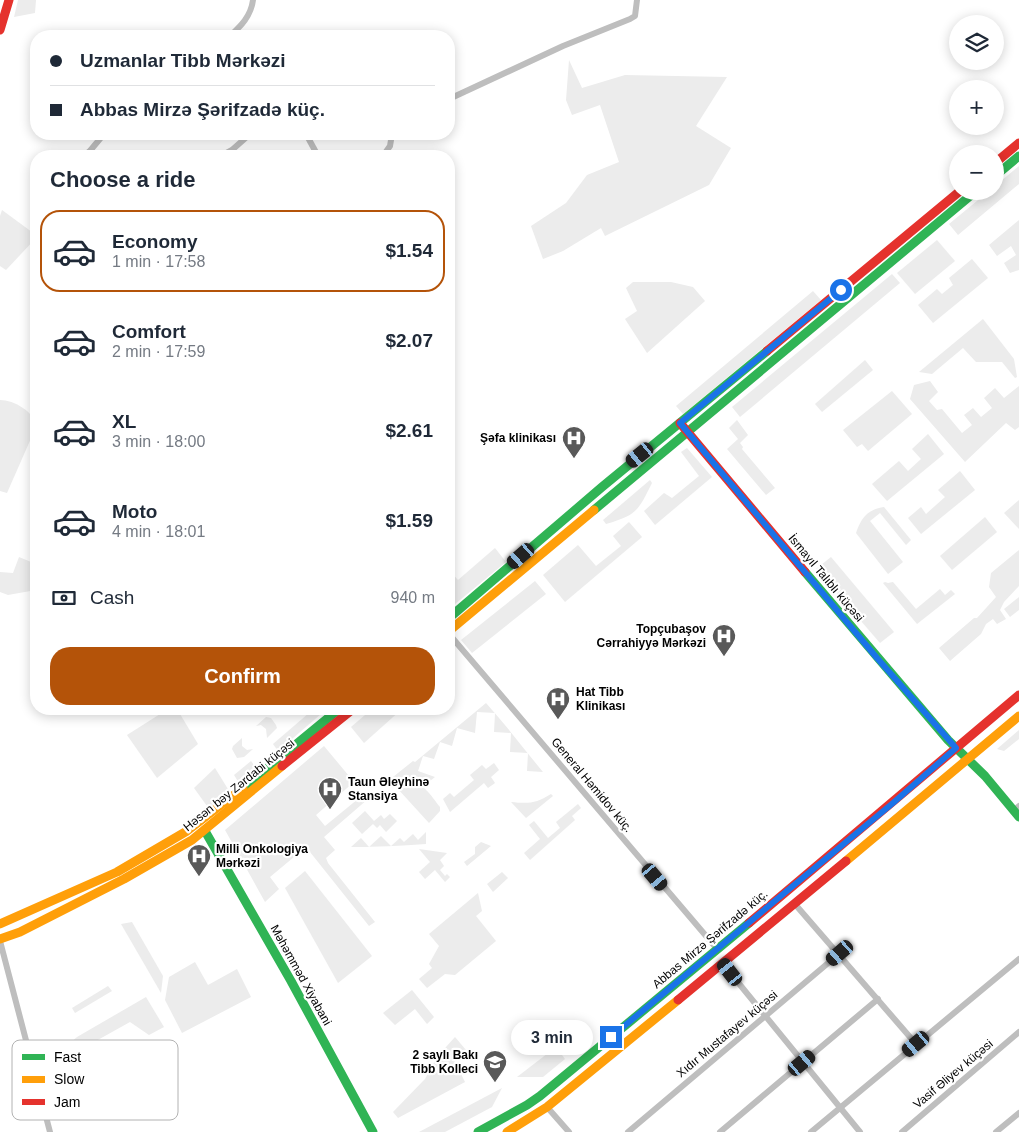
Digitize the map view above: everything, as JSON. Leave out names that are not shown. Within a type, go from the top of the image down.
[{"type":"main road","points":[[0,30],[9,0]]},
{"type":"main road","points":[[1004,156],[1019,143]]},
{"type":"main road","points":[[1004,168],[1019,156]]},
{"type":"main road","points":[[455,613],[949,200]]},
{"type":"main road","points":[[455,628],[965,200]]},
{"type":"main road","name":"İsmayıl Talıblı küçəsi","points":[[680,423],[877,658],[956,748],[986,776],[1017,811]]},
{"type":"main road","points":[[521,556],[529,564]]},
{"type":"main road","points":[[510,565],[519,573]]},
{"type":"main road","name":"Abbas Mirzə Şərifzadə küç.","points":[[478,1132],[540,1096],[718,950],[1019,696]]},
{"type":"main road","name":"Həsən bəy Zərdabi küçəsi","points":[[0,924],[116,872],[187,831],[333,715]]},
{"type":"main road","name":"Həsən bəy Zərdabi küçəsi","points":[[0,940],[20,932],[164,857],[205,830],[346,715]]},
{"type":"main road","points":[[507,1132],[547,1107],[723,964],[794,902],[1019,716]]},
{"type":"main road","name":"Məhəmməd Xiyabani","points":[[205,830],[291,981],[373,1132]]},
{"type":"main road","points":[[738,932],[747,943]]},
{"type":"street","points":[[235,30],[248,16],[253,0]]},
{"type":"street","points":[[455,96],[563,46],[630,19],[635,16],[637,0]]},
{"type":"street","points":[[232,150],[243,140]]},
{"type":"street","name":"General Həmidov küç.","points":[[455,640],[718,950]]},
{"type":"street","points":[[794,902],[840,953],[916,1044]]},
{"type":"street","points":[[0,940],[26,1040]]},
{"type":"street","name":"Xıdır Mustafayev küçəsi","points":[[628,1132],[840,953]]},
{"type":"street","points":[[811,1132],[1019,959]]},
{"type":"street","points":[[723,964],[860,1132]]},
{"type":"street","points":[[720,1132],[878,999]]},
{"type":"street","name":"Vasif Əliyev küçəsi","points":[[902,1132],[1019,1032]]},
{"type":"street","points":[[547,1107],[568,1132]]},
{"type":"street","points":[[996,1132],[1019,1113]]},
{"type":"shaded area","points":[[18,0],[36,0],[35,13],[14,17]]},
{"type":"shaded area","points":[[569,60],[582,88],[625,75],[727,77],[696,126],[731,148],[709,185],[605,236],[601,228],[563,251],[543,259],[531,226],[566,203],[587,175],[619,162],[600,105],[572,115],[566,100]]},
{"type":"shaded area","points":[[1019,166],[1019,184],[1004,197],[1004,178]]},
{"type":"shaded area","points":[[978,200],[1000,200],[958,235],[949,224]]},
{"type":"shaded area","points":[[2,210],[30,231],[30,244],[6,270],[0,266],[0,216]]},
{"type":"shaded area","points":[[1019,220],[1019,270],[1010,273],[1004,263],[1016,255],[1011,246],[997,256],[989,245]]},
{"type":"shaded area","points":[[937,240],[955,261],[915,294],[897,273]]},
{"type":"shaded area","points":[[972,259],[988,278],[933,323],[918,305],[937,289],[942,294],[953,285],[949,278]]},
{"type":"shaded area","points":[[892,274],[900,283],[740,417],[732,407]]},
{"type":"shaded area","points":[[633,282],[671,282],[693,287],[705,301],[647,353],[625,319],[637,311],[626,288]]},
{"type":"shaded area","points":[[813,291],[821,300],[683,414],[676,406]]},
{"type":"shaded area","points":[[983,319],[1014,359],[1017,377],[1015,378],[1002,362],[976,362],[963,348],[932,374],[919,372]]},
{"type":"shaded area","points":[[865,360],[873,370],[822,412],[815,404]]},
{"type":"shaded area","points":[[930,381],[938,392],[929,401],[937,410],[942,409],[962,433],[972,425],[964,415],[973,408],[981,417],[992,408],[984,398],[995,388],[1004,398],[1019,386],[1019,427],[1015,430],[1006,423],[965,462],[910,399],[914,385]]},
{"type":"shaded area","points":[[892,391],[912,414],[868,451],[862,444],[857,447],[843,430]]},
{"type":"shaded area","points":[[0,400],[11,402],[30,414],[30,441],[7,493],[0,491]]},
{"type":"shaded area","points":[[737,420],[748,435],[740,443],[743,447],[742,449],[775,488],[766,495],[727,449],[738,439],[729,428]]},
{"type":"shaded area","points":[[928,434],[944,454],[887,501],[872,484],[899,461],[908,471],[921,459],[912,449]]},
{"type":"shaded area","points":[[687,448],[712,477],[655,525],[644,511],[664,493],[672,498],[699,476],[681,452]]},
{"type":"shaded area","points":[[960,471],[975,490],[921,534],[908,518],[921,507],[926,514],[945,497],[938,490]]},
{"type":"shaded area","points":[[650,480],[652,483],[635,511],[624,518],[606,524],[603,520]]},
{"type":"shaded area","points":[[1019,500],[1019,529],[1004,513]]},
{"type":"shaded area","points":[[884,507],[911,540],[906,545],[880,513],[870,521],[903,562],[888,574],[856,533],[860,523],[869,512]]},
{"type":"shaded area","points":[[985,517],[997,532],[952,570],[940,556]]},
{"type":"shaded area","points":[[629,522],[642,537],[565,602],[543,575],[578,545],[596,566],[621,546],[613,536]]},
{"type":"shaded area","points":[[495,548],[506,562],[455,604],[455,577],[458,580]]},
{"type":"shaded area","points":[[1019,550],[1019,586],[1004,602],[1000,610],[1006,619],[997,624],[993,619],[986,624],[981,634],[950,661],[939,648],[974,618],[977,618],[996,597],[989,587],[991,573]]},
{"type":"shaded area","points":[[19,557],[30,562],[30,591],[8,595],[0,592],[0,572],[13,573]]},
{"type":"shaded area","points":[[831,557],[894,632],[880,643],[816,569]]},
{"type":"shaded area","points":[[535,581],[546,594],[472,653],[461,640]]},
{"type":"shaded area","points":[[893,582],[916,609],[940,589],[945,595],[951,590],[955,594],[917,624],[883,583]]},
{"type":"shaded area","points":[[1019,597],[1019,610],[1010,617],[1004,609]]},
{"type":"shaded area","points":[[486,703],[495,713],[477,712],[475,733],[457,728],[452,746],[440,742],[434,759],[423,756],[418,771],[435,777],[430,781],[412,777],[398,783],[393,777],[413,761],[415,762]]},
{"type":"shaded area","points":[[495,713],[528,753],[510,752],[511,733],[494,732]]},
{"type":"shaded area","points":[[159,715],[181,715],[198,744],[157,778],[127,735]]},
{"type":"shaded area","points":[[307,715],[320,715],[278,751],[273,744]]},
{"type":"shaded area","points":[[365,715],[395,715],[364,743],[351,727]]},
{"type":"shaded area","points":[[266,717],[271,718],[277,728],[267,738],[266,729],[261,725],[256,726]]},
{"type":"shaded area","points":[[1019,730],[1019,739],[1004,751],[997,749]]},
{"type":"shaded area","points":[[242,738],[242,746],[247,750],[253,749],[244,757],[237,758],[232,749]]},
{"type":"shaded area","points":[[324,746],[354,782],[316,815],[325,826],[364,794],[368,799],[324,837],[335,850],[326,858],[328,863],[375,922],[369,926],[306,847],[270,877],[279,889],[265,902],[225,830]]},
{"type":"shaded area","points":[[528,753],[536,763],[543,772],[527,771]]},
{"type":"shaded area","points":[[251,761],[257,769],[239,783],[234,775]]},
{"type":"shaded area","points":[[494,763],[499,770],[491,777],[495,783],[488,788],[484,783],[450,812],[443,799],[450,793],[454,797],[474,780],[470,775],[482,765],[486,769]]},
{"type":"shaded area","points":[[215,768],[231,794],[190,825],[188,821],[207,806],[194,788]]},
{"type":"shaded area","points":[[408,782],[423,787],[440,807],[440,811],[429,823],[397,788]]},
{"type":"shaded area","points":[[551,794],[553,796],[526,818],[511,802],[532,802]]},
{"type":"shaded area","points":[[578,804],[581,808],[572,816],[575,820],[530,860],[524,853],[540,839],[529,825],[534,821],[548,838],[560,828],[556,822]]},
{"type":"shaded area","points":[[365,811],[374,821],[381,815],[384,819],[390,814],[397,821],[386,832],[380,825],[377,828],[373,824],[362,834],[352,823]]},
{"type":"shaded area","points":[[426,832],[426,844],[398,846],[369,847],[381,836],[391,846],[400,838],[404,842],[413,834],[418,840]]},
{"type":"shaded area","points":[[361,838],[369,847],[360,847],[351,847]]},
{"type":"shaded area","points":[[481,842],[491,846],[467,866],[464,862],[475,854],[475,847]]},
{"type":"shaded area","points":[[419,849],[447,853],[440,860],[444,866],[440,870],[445,876],[447,874],[450,877],[445,882],[435,870],[425,879],[419,872],[430,862]]},
{"type":"shaded area","points":[[305,871],[372,956],[338,983],[285,888]]},
{"type":"shaded area","points":[[502,872],[508,878],[493,892],[487,884]]},
{"type":"shaded area","points":[[478,893],[482,911],[476,916],[496,941],[455,975],[445,974],[427,988],[419,979],[432,968],[429,964],[439,946],[429,934]]},
{"type":"shaded area","points":[[132,922],[163,976],[161,993],[121,924]]},
{"type":"shaded area","points":[[195,962],[208,985],[237,969],[251,997],[182,1033],[165,1000],[169,977]]},
{"type":"shaded area","points":[[108,986],[112,991],[75,1013],[72,1008]]},
{"type":"shaded area","points":[[412,990],[434,1017],[427,1024],[415,1009],[395,1025],[383,1013]]},
{"type":"shaded area","points":[[146,997],[164,1027],[149,1035],[130,1022],[98,1040],[74,1040]]},
{"type":"shaded area","points":[[455,1037],[466,1050],[454,1060],[465,1082],[398,1118],[393,1112],[425,1079],[437,1057]]},
{"type":"shaded area","points":[[556,1047],[565,1059],[543,1077],[517,1077]]},
{"type":"shaded area","points":[[502,1088],[492,1107],[445,1132],[419,1132]]},
{"type":"traffic: fast","points":[[1004,168],[1019,156]]},
{"type":"traffic: fast","points":[[594,510],[965,200]]},
{"type":"traffic: fast","points":[[455,613],[602,487],[767,351]]},
{"type":"traffic: fast","points":[[805,572],[948,740],[985,776],[1019,817]]},
{"type":"traffic: fast","points":[[243,788],[332,715]]},
{"type":"traffic: fast","points":[[205,831],[291,981],[373,1132]]},
{"type":"traffic: fast","points":[[478,1132],[540,1096],[749,923]]},
{"type":"traffic: slow","points":[[455,626],[594,510]]},
{"type":"traffic: slow","points":[[846,861],[1019,716]]},
{"type":"traffic: slow","points":[[0,939],[20,932],[124,879],[192,840],[282,766]]},
{"type":"traffic: slow","points":[[0,924],[117,872],[187,831],[243,788]]},
{"type":"traffic: slow","points":[[507,1132],[547,1107],[678,1000]]},
{"type":"traffic: jam","points":[[0,30],[9,0]]},
{"type":"traffic: jam","points":[[1004,156],[1019,143]]},
{"type":"traffic: jam","points":[[767,351],[949,200]]},
{"type":"traffic: jam","points":[[680,423],[805,572]]},
{"type":"traffic: jam","points":[[749,923],[1019,695]]},
{"type":"traffic: jam","points":[[282,766],[346,715]]},
{"type":"traffic: jam","points":[[678,1000],[846,861]]},
{"type":"place","name":"Şəfa klinikası","points":[[574,459]]},
{"type":"place","name":"Topçubaşov Cərrahiyyə Mərkəzi","points":[[724,657]]},
{"type":"place","name":"Hat Tibb Klinikası","points":[[558,720]]},
{"type":"place","name":"Taun Əleyhinə Stansiya","points":[[330,810]]},
{"type":"place","name":"Milli Onkologiya Mərkəzi","points":[[199,877]]},
{"type":"place","name":"2 saylı Bakı Tibb Kolleci","points":[[495,1083]]},
{"type":"route","points":[[611,1037],[893,803],[956,748],[803,571],[680,423],[841,290]]}]
